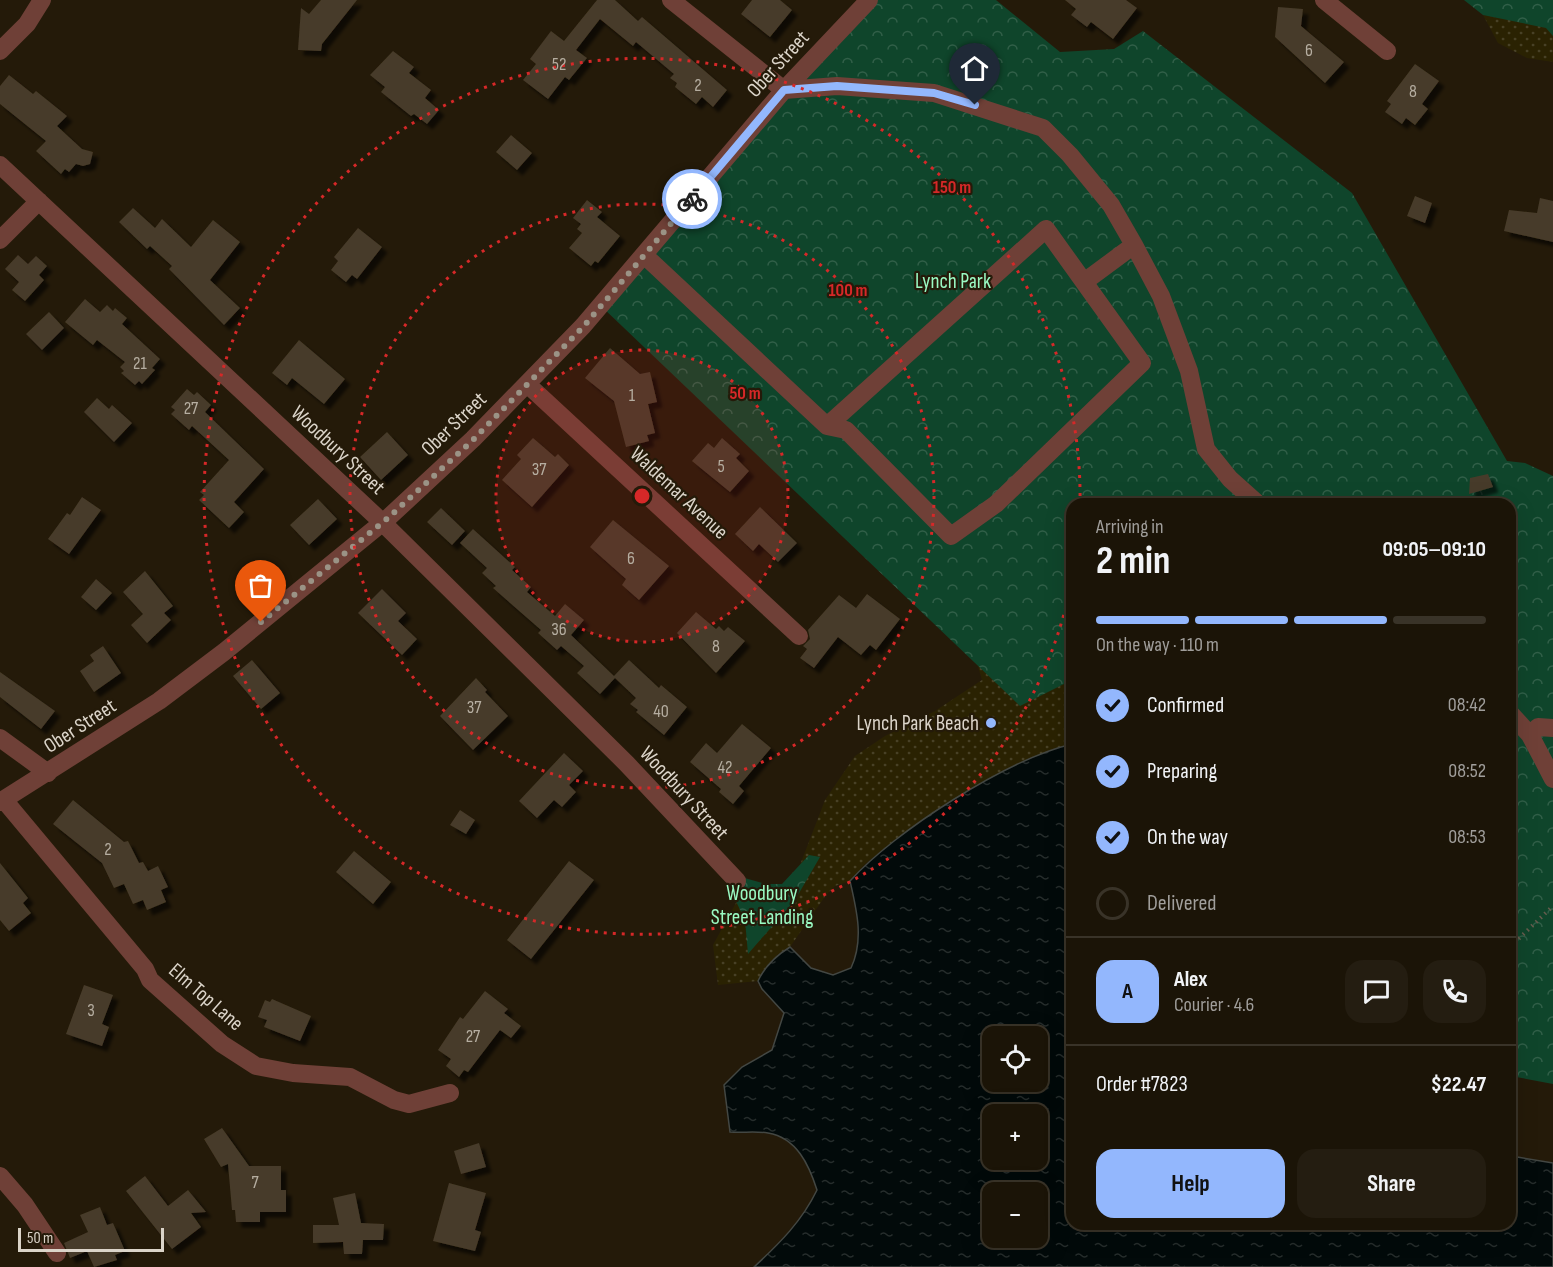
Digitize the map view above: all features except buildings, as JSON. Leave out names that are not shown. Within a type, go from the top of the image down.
[{"type":"street","points":[[0,51],[27,24],[42,0]]},
{"type":"street","points":[[671,0],[784,90],[837,86],[934,93],[1042,128],[1070,155],[1111,205],[1134,245],[1161,296],[1189,371],[1206,449],[1230,479],[1251,498]]},
{"type":"street","points":[[1324,0],[1387,51]]},
{"type":"street","name":"Ober Street","points":[[2,801],[159,701],[215,659],[383,523],[473,440],[584,326],[784,90],[866,2]]},
{"type":"street","name":"Woodbury Street","points":[[0,165],[383,523],[627,764],[737,881]]},
{"type":"street","points":[[0,240],[39,201]]},
{"type":"street","points":[[644,255],[827,426],[846,430],[951,536],[996,504],[1142,363],[1046,229],[827,426]]},
{"type":"street","points":[[1084,282],[1134,245]]},
{"type":"street","name":"Waldemar Avenue","points":[[527,384],[799,636]]},
{"type":"street","points":[[1516,720],[1530,735],[1553,779]]},
{"type":"street","points":[[1530,735],[1538,727],[1553,728]]},
{"type":"street","points":[[0,738],[48,773]]},
{"type":"street","name":"Elm Top Lane","points":[[2,801],[145,969],[150,980],[222,1044],[256,1066],[293,1073],[350,1077],[394,1100],[409,1104],[450,1093]]},
{"type":"street","points":[[0,1176],[25,1205],[57,1253]]},
{"type":"path","points":[[1516,941],[1553,906]]},
{"type":"sand","points":[[1553,0],[1553,62],[1527,58],[1498,43],[1483,15],[1515,20]]},
{"type":"sand","name":"Lynch Park Beach","points":[[1066,511],[1066,747],[952,801],[893,842],[865,864],[850,881],[835,886],[826,895],[790,947],[777,955],[758,981],[718,985],[713,945],[737,901],[771,900],[800,865],[825,800],[855,756],[885,736],[935,711],[982,680],[967,630]]},
{"type":"green space","name":"Lynch Park","points":[[869,0],[996,0],[1060,52],[1114,49],[1143,31],[1352,193],[1507,461],[1525,463],[1553,476],[1553,1084],[1516,1077],[1516,498],[1066,498],[1066,683],[1020,706],[601,306]]},
{"type":"green space","points":[[1464,0],[1553,0],[1553,36],[1546,28],[1483,15]]},
{"type":"green space","name":"Woodbury Street Landing","points":[[809,855],[820,857],[795,900],[748,954],[745,920],[731,891],[741,877],[766,884],[782,884]]},
{"type":"water","points":[[1066,746],[1066,1230],[1516,1230],[1516,1157],[1553,1163],[1553,1267],[754,1267],[790,1231],[817,1190],[806,1162],[787,1140],[768,1133],[730,1132],[724,1085],[742,1067],[772,1050],[784,1013],[762,989],[758,981],[772,961],[790,947],[811,968],[833,975],[851,968],[857,947],[858,925],[850,881],[894,841],[985,781],[1045,752]]},
{"type":"way so far","points":[[261,622],[388,518],[473,440],[584,326],[692,199]]},
{"type":"place","name":"Lynch Park Beach","points":[[991,723]]},
{"type":"route","points":[[692,199],[784,90],[837,86],[934,93],[975,105]]}]
